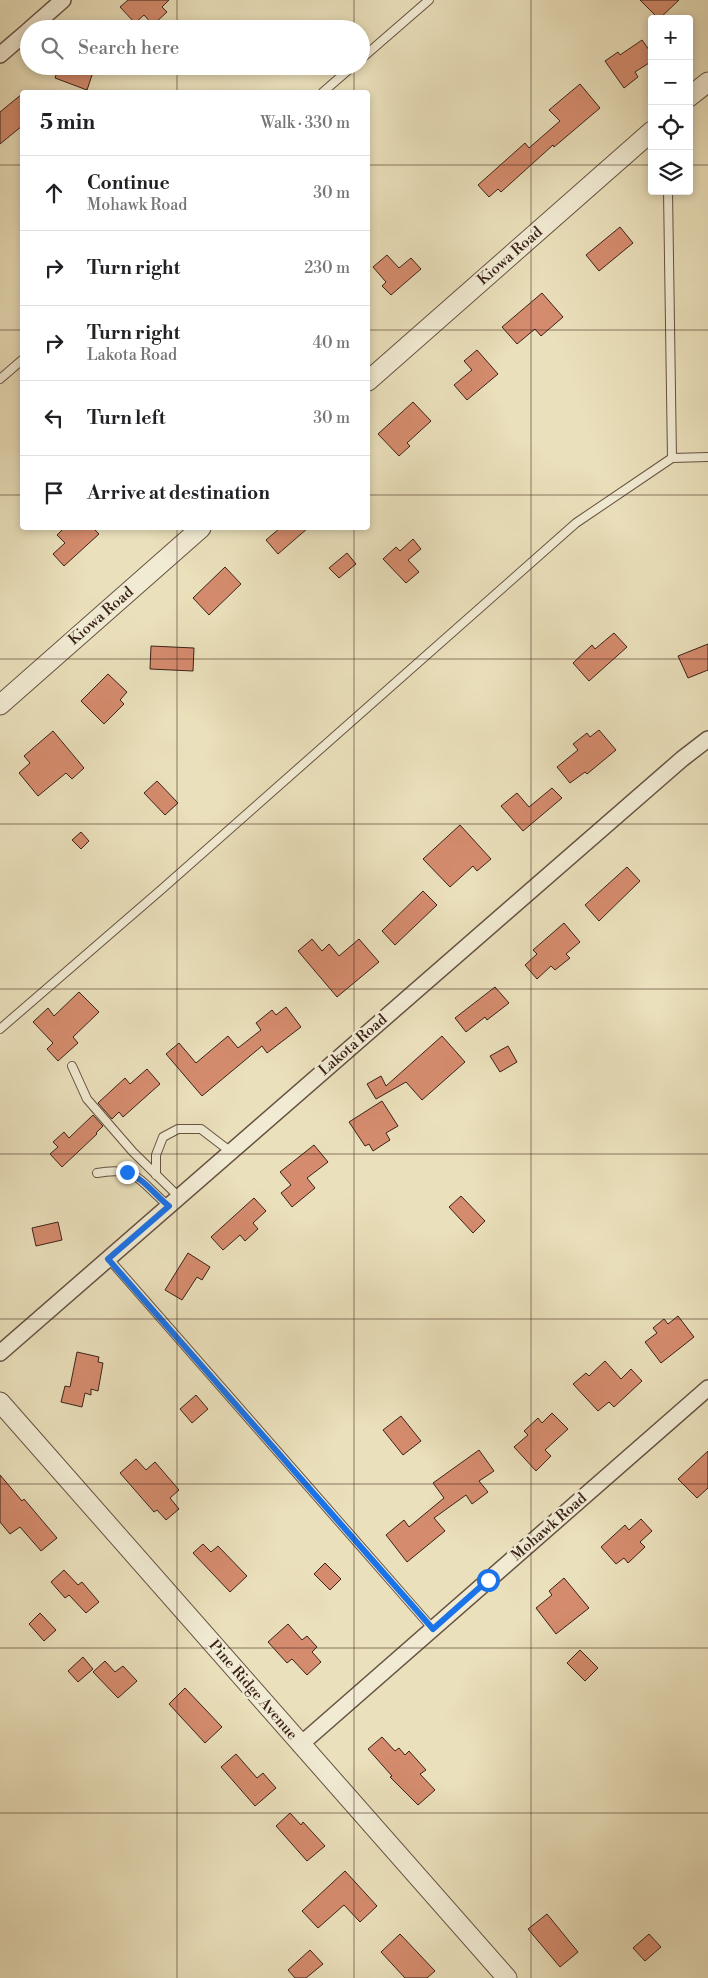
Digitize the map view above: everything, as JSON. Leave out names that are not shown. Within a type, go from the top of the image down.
[{"type":"street","points":[[41,20],[63,0]]},
{"type":"street","points":[[0,55],[20,38]]},
{"type":"street","points":[[693,94],[708,82]]},
{"type":"street","name":"Kiowa Road","points":[[370,379],[648,134]]},
{"type":"street","name":"Kiowa Road","points":[[0,705],[199,530]]},
{"type":"street","name":"Lakota Road","points":[[0,1353],[682,759],[708,739]]},
{"type":"street","name":"Mohawk Road","points":[[300,1745],[708,1388]]},
{"type":"street","name":"Pine Ridge Avenue","points":[[0,1402],[507,1978]]},
{"type":"lane","points":[[370,51],[428,0]]},
{"type":"lane","points":[[325,90],[343,75]]},
{"type":"lane","points":[[668,195],[672,458]]},
{"type":"lane","points":[[0,380],[20,362]]},
{"type":"lane","points":[[0,1029],[162,889],[576,523],[672,458],[708,458]]},
{"type":"lane","points":[[72,1066],[88,1099],[133,1152],[156,1175],[174,1201]]},
{"type":"lane","points":[[156,1175],[156,1155],[163,1137],[178,1129],[202,1130],[231,1152]]},
{"type":"lane","points":[[97,1174],[114,1170],[127,1172],[138,1177],[157,1196],[174,1201]]},
{"type":"lane","points":[[108,1259],[433,1629]]},
{"type":"building","points":[[128,0],[169,0],[162,7],[167,12],[158,20],[148,20],[144,15],[138,20],[132,20],[120,7]]},
{"type":"building","points":[[640,0],[679,0],[663,15],[655,15]]},
{"type":"building","points":[[642,40],[648,48],[648,64],[635,72],[638,77],[624,88],[605,61],[618,52],[620,55]]},
{"type":"building","points":[[56,75],[92,75],[87,90],[55,78]]},
{"type":"building","points":[[580,84],[600,108],[554,147],[553,145],[501,192],[498,189],[489,197],[478,185],[525,143],[529,148],[560,121],[549,110]]},
{"type":"building","points":[[20,96],[20,128],[0,144],[0,112]]},
{"type":"building","points":[[620,227],[633,243],[599,271],[586,255]]},
{"type":"building","points":[[387,255],[399,268],[411,258],[421,269],[391,295],[382,286],[386,282],[373,267]]},
{"type":"building","points":[[542,293],[563,317],[541,336],[535,329],[517,344],[502,327]]},
{"type":"building","points":[[477,350],[498,374],[467,400],[454,385],[472,370],[464,361]]},
{"type":"building","points":[[413,402],[431,421],[407,443],[410,446],[399,456],[378,434]]},
{"type":"building","points":[[62,530],[95,530],[99,534],[64,566],[53,554],[65,543],[57,535]]},
{"type":"building","points":[[278,530],[306,530],[278,554],[266,540]]},
{"type":"building","points":[[413,539],[421,549],[408,560],[419,572],[406,583],[383,559],[396,547],[400,551]]},
{"type":"building","points":[[347,553],[356,564],[339,578],[329,568]]},
{"type":"building","points":[[225,567],[241,584],[209,615],[193,598]]},
{"type":"building","points":[[614,633],[627,647],[589,681],[573,663],[592,645],[595,649]]},
{"type":"building","points":[[708,644],[708,670],[688,678],[678,656]]},
{"type":"building","points":[[151,646],[194,648],[193,671],[150,669]]},
{"type":"building","points":[[108,674],[127,692],[120,700],[124,704],[104,724],[81,701]]},
{"type":"building","points":[[599,730],[616,750],[587,774],[585,772],[570,783],[557,767],[578,750],[573,744],[587,733],[590,737]]},
{"type":"building","points":[[53,731],[84,768],[72,779],[66,773],[38,796],[19,773],[30,763],[24,756]]},
{"type":"building","points":[[157,781],[178,803],[165,815],[144,793]]},
{"type":"building","points":[[552,788],[562,798],[523,831],[501,806],[517,793],[529,807]]},
{"type":"building","points":[[460,825],[491,859],[477,871],[473,866],[450,887],[423,859]]},
{"type":"building","points":[[81,832],[89,841],[81,849],[72,840]]},
{"type":"building","points":[[627,867],[640,881],[599,921],[585,905]]},
{"type":"building","points":[[423,891],[437,905],[395,945],[382,931]]},
{"type":"building","points":[[564,923],[580,942],[566,954],[570,958],[555,970],[551,966],[537,979],[525,965],[537,954],[533,950]]},
{"type":"building","points":[[312,939],[322,951],[329,944],[339,956],[359,939],[379,962],[337,997],[298,951]]},
{"type":"building","points":[[495,987],[509,1003],[487,1020],[485,1017],[466,1032],[455,1018]]},
{"type":"building","points":[[79,992],[99,1012],[73,1037],[78,1043],[58,1061],[47,1049],[53,1043],[33,1022],[48,1008],[54,1016]]},
{"type":"building","points":[[286,1007],[301,1027],[267,1053],[262,1046],[202,1096],[166,1054],[179,1043],[196,1063],[228,1036],[238,1048],[261,1030],[256,1023],[272,1010],[276,1015]]},
{"type":"building","points":[[442,1036],[465,1062],[422,1100],[406,1082],[376,1099],[367,1084],[381,1076],[386,1086]]},
{"type":"building","points":[[508,1046],[517,1062],[500,1072],[490,1056]]},
{"type":"building","points":[[147,1069],[160,1084],[123,1117],[119,1112],[112,1119],[98,1103],[125,1078],[130,1084]]},
{"type":"building","points":[[382,1101],[398,1126],[386,1133],[390,1140],[373,1151],[369,1144],[365,1146],[349,1122]]},
{"type":"building","points":[[93,1115],[103,1126],[62,1167],[50,1154],[58,1147],[53,1142],[64,1132],[69,1138]]},
{"type":"building","points":[[314,1145],[328,1162],[307,1178],[315,1188],[292,1207],[281,1193],[291,1185],[280,1172]]},
{"type":"building","points":[[461,1196],[485,1221],[473,1233],[449,1207]]},
{"type":"building","points":[[254,1198],[266,1211],[253,1223],[258,1229],[245,1241],[240,1235],[223,1250],[211,1237]]},
{"type":"building","points":[[58,1222],[62,1240],[36,1246],[32,1228]]},
{"type":"building","points":[[188,1253],[210,1267],[202,1280],[197,1277],[182,1300],[165,1290]]},
{"type":"building","points":[[678,1316],[694,1337],[661,1363],[645,1342],[657,1333],[653,1328],[664,1319],[668,1324]]},
{"type":"building","points":[[77,1352],[99,1357],[98,1362],[103,1363],[98,1391],[91,1389],[91,1395],[85,1393],[82,1407],[61,1402],[65,1386],[70,1387]]},
{"type":"building","points":[[605,1361],[621,1379],[631,1369],[642,1381],[614,1407],[609,1402],[598,1411],[573,1384],[586,1373],[589,1376]]},
{"type":"building","points":[[196,1395],[208,1409],[192,1423],[180,1409]]},
{"type":"building","points":[[552,1413],[568,1429],[545,1450],[551,1456],[536,1471],[514,1447],[528,1435],[524,1431],[538,1418],[542,1423]]},
{"type":"building","points":[[401,1416],[421,1441],[403,1455],[383,1430]]},
{"type":"building","points":[[479,1450],[494,1471],[479,1481],[488,1492],[472,1504],[466,1495],[434,1518],[445,1531],[407,1562],[386,1535],[404,1520],[409,1527],[444,1498],[433,1483]]},
{"type":"building","points":[[708,1451],[708,1488],[697,1498],[678,1479]]},
{"type":"building","points":[[136,1459],[146,1470],[155,1462],[179,1490],[170,1498],[179,1509],[166,1520],[157,1510],[154,1512],[120,1473]]},
{"type":"building","points":[[0,1475],[22,1501],[24,1499],[57,1538],[41,1551],[20,1527],[10,1534],[0,1522]]},
{"type":"building","points":[[641,1519],[652,1531],[640,1542],[645,1547],[628,1563],[624,1558],[616,1564],[601,1547],[625,1525],[629,1530]]},
{"type":"building","points":[[203,1544],[211,1552],[218,1546],[247,1576],[230,1592],[193,1553]]},
{"type":"building","points":[[325,1563],[341,1579],[330,1590],[314,1574]]},
{"type":"building","points":[[64,1570],[78,1585],[82,1582],[99,1602],[86,1613],[69,1595],[65,1598],[51,1582]]},
{"type":"building","points":[[564,1578],[589,1608],[556,1634],[536,1608],[552,1595],[549,1591]]},
{"type":"building","points":[[40,1613],[56,1630],[44,1641],[29,1624]]},
{"type":"building","points":[[288,1624],[302,1640],[307,1636],[317,1647],[312,1652],[321,1662],[307,1675],[292,1659],[287,1663],[268,1642]]},
{"type":"building","points":[[580,1650],[598,1668],[585,1681],[567,1663]]},
{"type":"building","points":[[83,1657],[93,1669],[78,1682],[68,1671]]},
{"type":"building","points":[[105,1661],[115,1672],[123,1666],[137,1681],[118,1698],[93,1672]]},
{"type":"building","points":[[185,1688],[222,1727],[205,1743],[169,1704]]},
{"type":"building","points":[[382,1737],[395,1751],[399,1748],[405,1755],[409,1751],[426,1770],[420,1774],[435,1790],[418,1805],[390,1777],[392,1776],[368,1749]]},
{"type":"building","points":[[236,1754],[257,1778],[263,1773],[276,1788],[255,1806],[221,1767]]},
{"type":"building","points":[[290,1813],[301,1825],[303,1822],[325,1846],[307,1861],[276,1826]]},
{"type":"building","points":[[345,1871],[377,1906],[360,1922],[344,1905],[318,1928],[302,1911]]},
{"type":"building","points":[[547,1914],[578,1952],[560,1967],[528,1929]]},
{"type":"building","points":[[400,1934],[435,1971],[427,1978],[405,1978],[381,1952]]},
{"type":"building","points":[[649,1934],[661,1947],[645,1961],[633,1948]]},
{"type":"building","points":[[310,1950],[323,1964],[306,1978],[295,1978],[288,1970]]},
{"type":"route","points":[[127,1172],[138,1177],[169,1206],[108,1259],[433,1629],[488,1580]]}]
